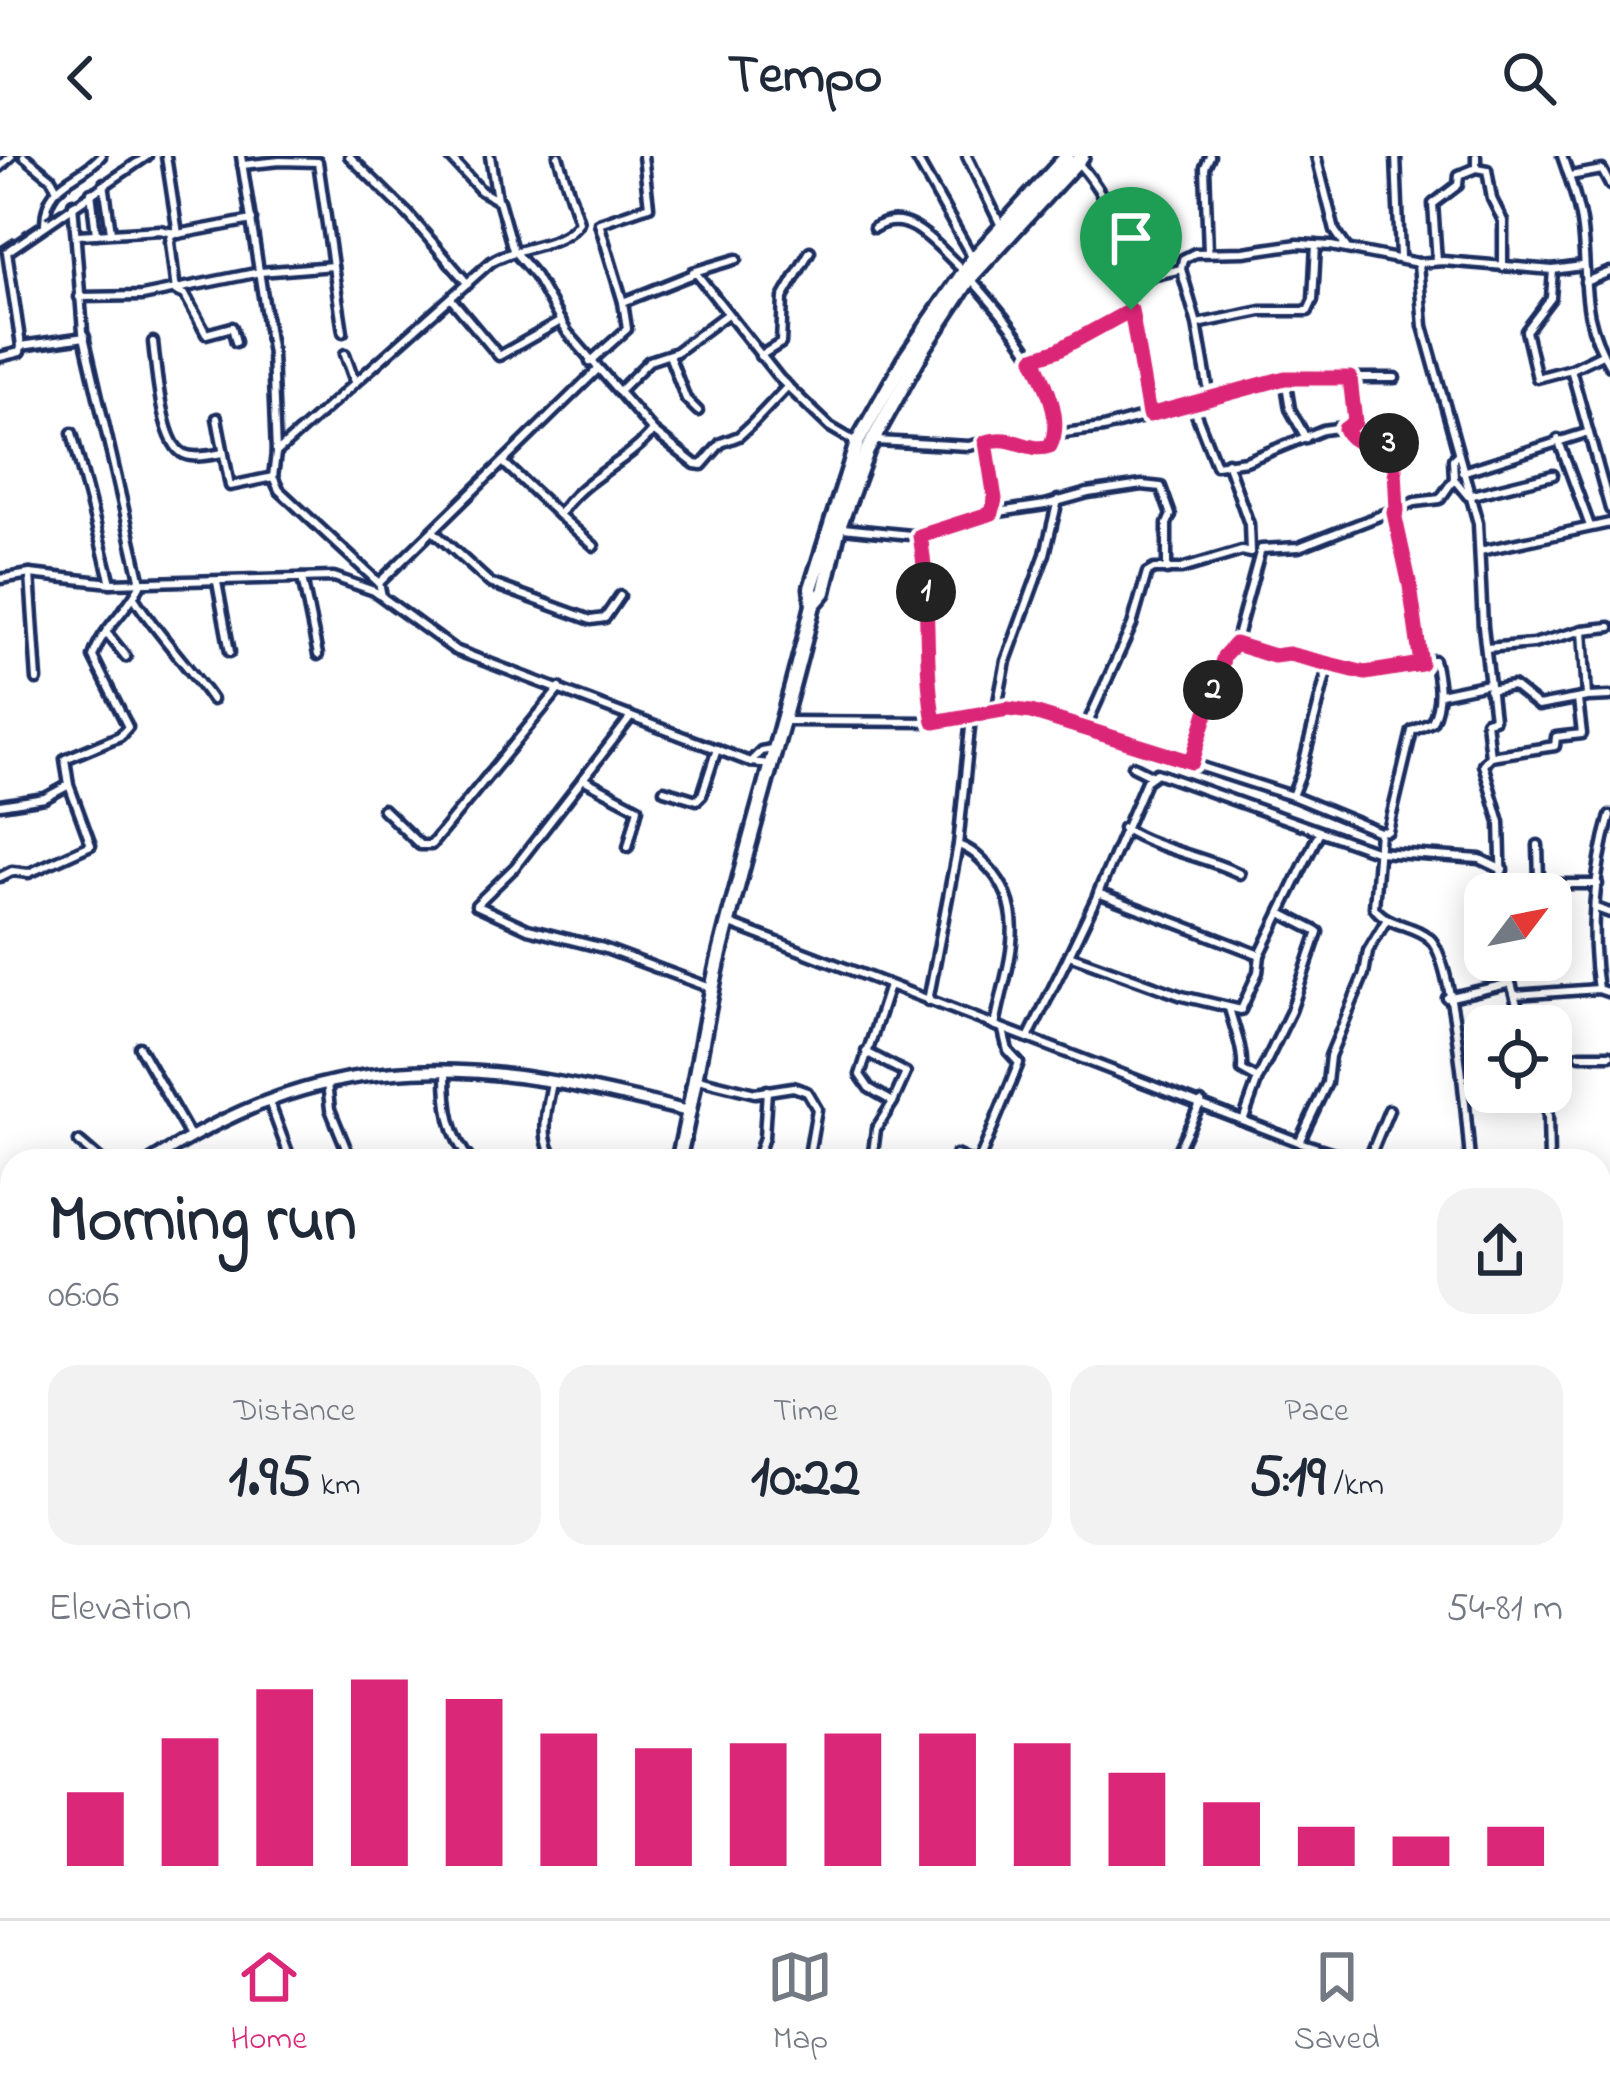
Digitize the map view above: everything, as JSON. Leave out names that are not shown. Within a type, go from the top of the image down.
[{"type":"highway","points":[[813,605],[824,592],[839,527],[872,439],[974,259],[1051,167],[1075,158]]},
{"type":"highway","points":[[681,1149],[728,923],[813,605],[811,588],[857,443],[913,345],[967,274],[1075,158]]},
{"type":"main road","points":[[172,1149],[268,1100],[327,1083],[407,1071],[553,1080],[690,1112]]},
{"type":"street","points":[[0,167],[11,156]]},
{"type":"street","points":[[24,156],[52,178],[57,189]]},
{"type":"street","points":[[44,223],[45,203],[101,156]]},
{"type":"street","points":[[0,357],[20,352],[21,346],[3,255],[147,156]]},
{"type":"street","points":[[166,156],[176,291]]},
{"type":"street","points":[[349,156],[409,215],[468,284]]},
{"type":"street","points":[[449,156],[481,191],[497,200]]},
{"type":"street","points":[[490,156],[497,200],[513,250],[590,362],[653,431],[700,466],[721,443],[739,436],[788,386]]},
{"type":"street","points":[[277,453],[491,262],[513,250],[563,237],[579,222],[558,156]]},
{"type":"street","points":[[590,362],[627,328],[599,223],[650,206],[643,156]]},
{"type":"street","points":[[914,156],[974,259]]},
{"type":"street","points":[[967,156],[1003,228]]},
{"type":"street","points":[[1206,156],[1208,252]]},
{"type":"street","points":[[1316,156],[1334,231],[1348,249]]},
{"type":"street","points":[[1396,156],[1400,257]]},
{"type":"street","points":[[1476,156],[1476,168]]},
{"type":"street","points":[[1553,270],[1551,298],[1530,324],[1527,338],[1537,378],[1607,359],[1588,319],[1581,222],[1562,156]]},
{"type":"street","points":[[1075,158],[1095,186],[1124,245],[1149,415]]},
{"type":"street","points":[[343,332],[318,162],[241,161],[272,354],[277,453],[273,477],[279,490],[379,583],[382,597]]},
{"type":"street","points":[[1437,261],[1433,204],[1458,185],[1459,175],[1476,168],[1487,170],[1492,200],[1503,221],[1503,267]]},
{"type":"street","points":[[1570,176],[1602,170],[1610,185]]},
{"type":"street","points":[[104,183],[111,232]]},
{"type":"street","points":[[91,192],[96,234]]},
{"type":"street","points":[[0,877],[12,871],[29,873],[91,845],[69,785],[65,759],[127,732],[92,657],[106,632],[135,599],[141,583],[85,337],[73,203]]},
{"type":"street","points":[[1110,216],[1141,205],[1159,224]]},
{"type":"street","points":[[77,235],[175,233],[252,220]]},
{"type":"street","points":[[872,439],[969,446],[1005,437],[1037,450],[1050,446],[1056,434],[1052,406],[1034,358],[967,274],[914,226],[896,220],[874,229]]},
{"type":"street","points":[[1331,246],[1334,231]]},
{"type":"street","points":[[1210,398],[1181,269],[1183,259],[1208,252],[1316,245],[1418,262],[1553,270],[1582,266]]},
{"type":"street","points":[[1197,324],[1261,311],[1307,311],[1316,245]]},
{"type":"street","points":[[760,356],[781,343],[784,298],[810,251]]},
{"type":"street","points":[[623,302],[737,259]]},
{"type":"street","points":[[1418,262],[1423,326],[1478,523],[1494,719],[1485,728],[1490,756]]},
{"type":"street","points":[[79,297],[142,296],[260,272],[333,266]]},
{"type":"street","points":[[1131,281],[1181,269]]},
{"type":"street","points":[[693,272],[788,386],[830,427],[857,443]]},
{"type":"street","points":[[1584,283],[1610,272]]},
{"type":"street","points":[[176,291],[185,295],[206,334],[232,327],[236,342]]},
{"type":"street","points":[[452,300],[499,356],[561,321]]},
{"type":"street","points":[[1034,358],[1131,310]]},
{"type":"street","points":[[620,391],[649,361],[669,355],[728,314]]},
{"type":"street","points":[[21,346],[85,337]]},
{"type":"street","points":[[153,342],[166,427],[177,450],[189,457],[223,453]]},
{"type":"street","points":[[345,354],[356,382]]},
{"type":"street","points":[[669,355],[686,399],[698,411]]},
{"type":"street","points":[[1571,369],[1586,433],[1606,480],[1610,509]]},
{"type":"street","points":[[379,583],[597,370]]},
{"type":"street","points":[[1056,434],[1103,428],[1285,378],[1395,378]]},
{"type":"street","points":[[1285,378],[1290,409],[1306,438]]},
{"type":"street","points":[[1192,404],[1216,465],[1246,461],[1355,422],[1350,378]]},
{"type":"street","points":[[217,418],[230,486],[273,477]]},
{"type":"street","points":[[1345,429],[1356,442],[1394,447],[1396,512],[1421,664]]},
{"type":"street","points":[[559,515],[575,493],[632,454],[653,431]]},
{"type":"street","points":[[72,433],[111,583]]},
{"type":"street","points":[[1462,472],[1586,433]]},
{"type":"street","points":[[1558,439],[1590,527]]},
{"type":"street","points":[[986,442],[995,499],[992,513]]},
{"type":"street","points":[[1085,729],[1132,625],[1143,581],[1154,569],[1242,551],[1299,547],[1415,502],[1444,497],[1454,479],[1453,459],[1459,454]]},
{"type":"street","points":[[1192,762],[1224,656],[1235,644],[1256,552],[1227,462]]},
{"type":"street","points":[[503,463],[594,546]]},
{"type":"street","points":[[1468,496],[1553,475]]},
{"type":"street","points":[[1454,479],[1468,496]]},
{"type":"street","points":[[839,527],[920,536],[992,513],[1142,485],[1160,487],[1171,515],[1167,570]]},
{"type":"street","points":[[996,712],[1006,661],[1045,554],[1058,500]]},
{"type":"street","points":[[1480,551],[1610,524]]},
{"type":"street","points":[[433,531],[490,583],[591,620],[605,618],[620,596]]},
{"type":"street","points":[[920,536],[927,578],[926,666],[934,722]]},
{"type":"street","points":[[30,574],[37,680]]},
{"type":"street","points":[[0,579],[30,574],[111,583],[350,580],[382,597],[455,650],[750,762],[773,765]]},
{"type":"street","points":[[302,578],[318,656]]},
{"type":"street","points":[[217,582],[230,652]]},
{"type":"street","points":[[135,599],[212,700]]},
{"type":"street","points":[[1486,648],[1533,644],[1610,627]]},
{"type":"street","points":[[1582,630],[1588,697]]},
{"type":"street","points":[[106,632],[126,657]]},
{"type":"street","points":[[784,721],[934,722],[1031,712],[1388,831],[1412,731],[1432,722],[1440,694],[1434,660],[1365,673],[1235,644]]},
{"type":"street","points":[[1292,796],[1329,663]]},
{"type":"street","points":[[1440,694],[1513,686],[1538,706],[1610,696]]},
{"type":"street","points":[[382,809],[419,845],[431,845],[560,688]]},
{"type":"street","points":[[1490,756],[1555,746],[1556,737],[1582,734],[1578,700]]},
{"type":"street","points":[[632,717],[515,867],[476,905],[528,929],[603,948],[713,988]]},
{"type":"street","points":[[928,1001],[958,845],[971,718]]},
{"type":"street","points":[[664,790],[697,800],[718,749]]},
{"type":"street","points":[[750,762],[761,752],[777,750]]},
{"type":"street","points":[[1490,756],[1483,764],[1500,822],[1503,873]]},
{"type":"street","points":[[1133,766],[1151,775]]},
{"type":"street","points":[[1028,1039],[1151,775],[1157,773],[1378,852],[1480,859],[1503,870]]},
{"type":"street","points":[[582,779],[638,808],[628,848]]},
{"type":"street","points":[[0,805],[45,798],[69,785]]},
{"type":"street","points":[[1598,988],[1592,949],[1610,816]]},
{"type":"street","points":[[1123,828],[1240,874]]},
{"type":"street","points":[[1380,832],[1374,907],[1387,919],[1432,941],[1444,966],[1459,1045],[1469,1149]]},
{"type":"street","points":[[1069,955],[1182,995],[1241,1010],[1258,972],[1260,955],[1319,833]]},
{"type":"street","points":[[958,845],[967,847],[990,869],[1011,907],[1014,943],[999,1028],[1007,1051],[1019,1063],[984,1149]]},
{"type":"street","points":[[1538,845],[1538,873]]},
{"type":"street","points":[[1572,884],[1598,884]]},
{"type":"street","points":[[1098,893],[1260,955]]},
{"type":"street","points":[[1597,908],[1610,914]]},
{"type":"street","points":[[1244,1118],[1291,1011],[1318,932],[1283,914]]},
{"type":"street","points":[[1299,1142],[1327,1082],[1330,1056],[1369,951],[1387,919]]},
{"type":"street","points":[[728,923],[1317,1149]]},
{"type":"street","points":[[1447,998],[1511,983],[1517,1005]]},
{"type":"street","points":[[889,986],[861,1080],[892,1102]]},
{"type":"street","points":[[1514,995],[1598,988],[1610,993]]},
{"type":"street","points":[[1229,1008],[1234,1040],[1243,1056],[1242,1070],[1258,1079]]},
{"type":"street","points":[[139,1047],[191,1138]]},
{"type":"street","points":[[866,1052],[906,1073],[876,1129],[874,1149]]},
{"type":"street","points":[[1580,1055],[1610,1054]]},
{"type":"street","points":[[446,1070],[449,1118],[460,1149]]},
{"type":"street","points":[[698,1079],[754,1093],[794,1087],[807,1092],[817,1109],[810,1149]]},
{"type":"street","points":[[549,1149],[546,1131],[553,1080]]},
{"type":"street","points":[[327,1083],[330,1109],[346,1149]]},
{"type":"street","points":[[760,1149],[767,1090]]},
{"type":"street","points":[[268,1100],[287,1149]]},
{"type":"street","points":[[1179,1149],[1201,1102]]},
{"type":"street","points":[[1373,1149],[1389,1110]]},
{"type":"street","points":[[1547,1113],[1549,1149]]},
{"type":"street","points":[[79,1142],[87,1149]]},
{"type":"railway","points":[[0,247],[140,156]]},
{"type":"route","points":[[1131,310],[1149,415],[1285,378],[1350,378],[1356,413],[1355,422],[1345,429],[1348,437],[1394,447],[1394,513],[1421,664],[1365,673],[1235,644],[1224,656],[1192,762],[1031,712],[1008,709],[934,722],[926,666],[927,578],[920,536],[992,513],[995,499],[986,442],[1005,437],[1037,450],[1050,446],[1056,434],[1052,406],[1034,358],[1131,310]]}]
